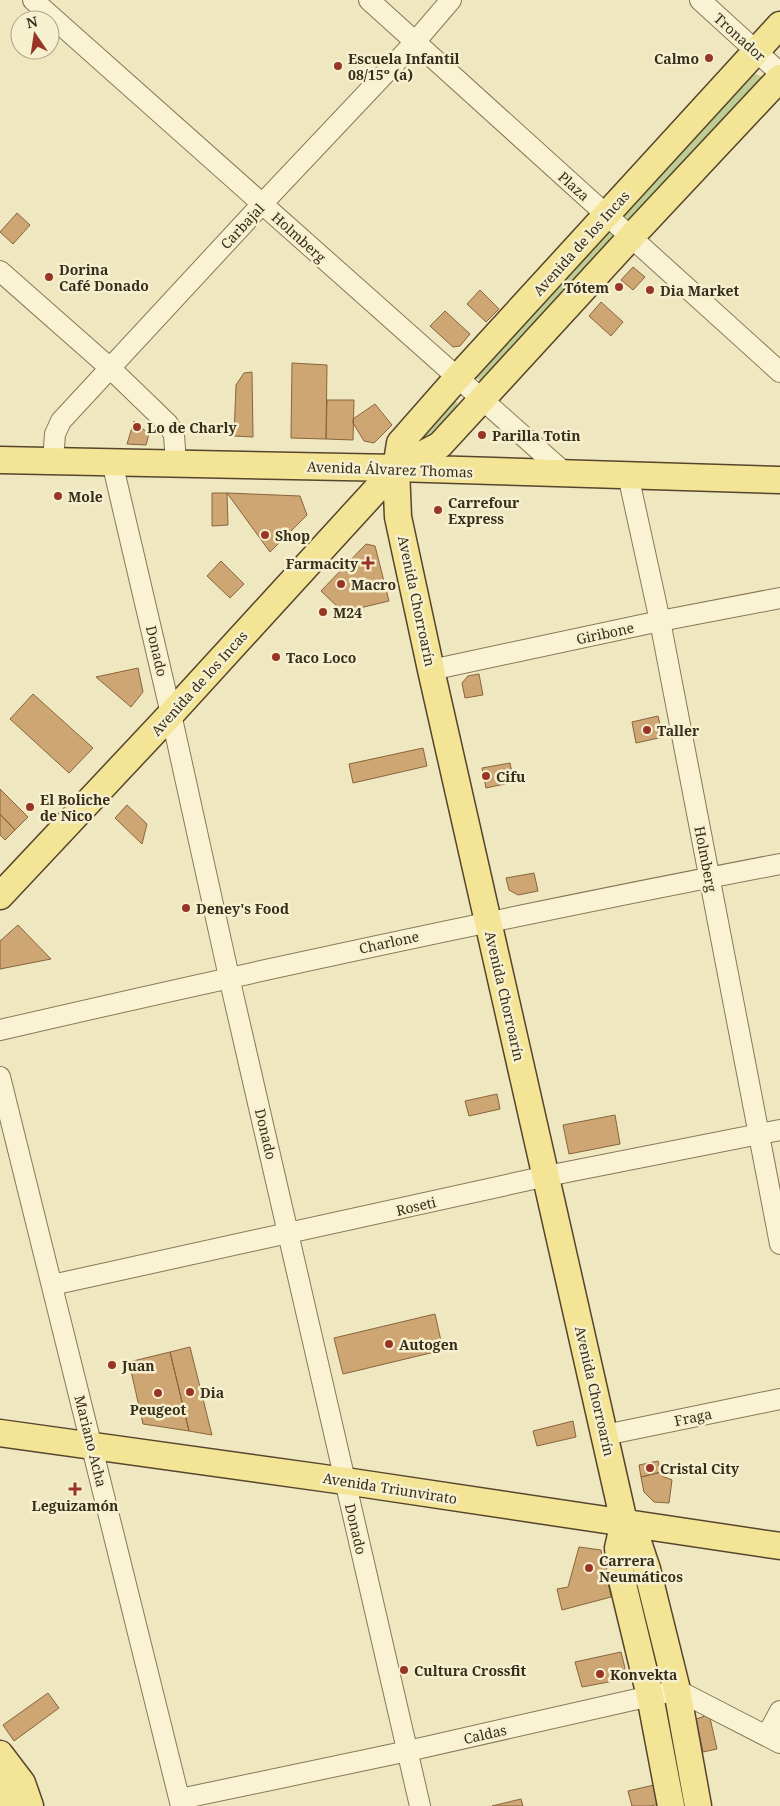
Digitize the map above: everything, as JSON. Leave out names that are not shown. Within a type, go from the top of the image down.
[{"type":"main road","name":"Avenida de los Incas","points":[[396,468],[400,443],[780,25]]},
{"type":"main road","name":"Avenida de los Incas","points":[[0,896],[171,714],[396,468],[440,445],[630,237],[780,78]]},
{"type":"main road","name":"Avenida Álvarez Thomas","points":[[0,460],[396,468],[780,480]]},
{"type":"main road","name":"Avenida Chorroarín","points":[[396,468],[398,517],[431,670],[624,1522],[638,1542],[647,1569],[677,1690],[698,1806]]},
{"type":"main road","name":"Avenida Triunvirato","points":[[0,1433],[345,1481],[780,1546]]},
{"type":"main road","name":"Avenida Chorroarín","points":[[624,1522],[618,1548],[621,1576],[650,1696],[671,1806]]},
{"type":"main road","points":[[0,1754],[22,1783],[30,1806]]},
{"type":"main road","points":[[0,1788],[18,1806]]},
{"type":"street","name":"Holmberg","points":[[33,0],[566,474]]},
{"type":"street","name":"Plaza","points":[[369,0],[780,372]]},
{"type":"street","name":"Carbajal","points":[[53,461],[55,434],[61,421],[415,42],[451,0]]},
{"type":"street","name":"Tronador","points":[[700,0],[780,73]]},
{"type":"street","points":[[0,271],[110,368],[168,424],[174,435],[176,464]]},
{"type":"street","name":"Donado","points":[[112,462],[420,1806]]},
{"type":"street","name":"Holmberg","points":[[628,476],[660,621],[780,1244]]},
{"type":"street","name":"Giribone","points":[[431,670],[660,621],[780,598]]},
{"type":"street","name":"Charlone","points":[[0,1030],[229,977],[488,921],[780,864]]},
{"type":"street","name":"Mariano Acha","points":[[0,1077],[181,1802]]},
{"type":"street","name":"Roseti","points":[[52,1285],[546,1176],[780,1130]]},
{"type":"street","name":"Fraga","points":[[605,1435],[780,1399]]},
{"type":"street","points":[[677,1690],[773,1739],[780,1711]]},
{"type":"street","name":"Caldas","points":[[181,1802],[677,1690]]},
{"type":"green space","points":[[756,74],[762,77],[764,83],[635,216],[628,219],[624,217],[622,213],[750,75]]},
{"type":"green space","points":[[609,230],[614,235],[614,240],[486,379],[480,380],[476,378],[474,375]]},
{"type":"green space","points":[[452,399],[456,401],[459,409],[418,449],[415,433]]},
{"type":"building","points":[[17,213],[30,225],[13,244],[0,232]]},
{"type":"building","points":[[633,267],[645,277],[633,290],[621,280]]},
{"type":"building","points":[[480,290],[499,309],[486,322],[467,304]]},
{"type":"building","points":[[601,302],[623,322],[611,336],[589,316]]},
{"type":"building","points":[[445,311],[470,334],[460,346],[453,347],[430,326]]},
{"type":"building","points":[[292,363],[327,365],[326,439],[291,438]]},
{"type":"building","points":[[252,372],[253,437],[234,436],[236,385],[244,373]]},
{"type":"building","points":[[327,400],[354,400],[353,440],[326,439]]},
{"type":"building","points":[[375,404],[392,425],[374,443],[364,441],[353,423],[353,419]]},
{"type":"building","name":"Lo de Charly","points":[[134,421],[149,434],[146,445],[127,444]]},
{"type":"building","points":[[212,493],[227,493],[228,525],[212,526]]},
{"type":"building","points":[[227,493],[300,496],[307,515],[270,552]]},
{"type":"building","points":[[366,544],[375,546],[389,601],[343,612],[321,591]]},
{"type":"building","points":[[221,561],[244,584],[230,598],[207,576]]},
{"type":"building","points":[[138,668],[143,692],[131,707],[96,677]]},
{"type":"building","points":[[479,674],[483,695],[465,698],[462,683],[468,676]]},
{"type":"building","points":[[33,694],[93,748],[69,773],[10,719]]},
{"type":"building","name":"Taller","points":[[658,716],[663,737],[636,743],[632,722]]},
{"type":"building","points":[[423,748],[427,766],[353,783],[349,764]]},
{"type":"building","points":[[510,763],[514,782],[486,788],[482,768]]},
{"type":"building","points":[[0,789],[28,817],[15,830],[0,814]]},
{"type":"building","points":[[127,805],[147,824],[142,844],[115,818]]},
{"type":"building","points":[[0,814],[15,830],[5,840],[0,835]]},
{"type":"building","points":[[534,873],[538,891],[518,895],[509,890],[506,878]]},
{"type":"building","points":[[18,925],[51,959],[0,969],[0,941]]},
{"type":"building","points":[[497,1094],[500,1109],[469,1116],[465,1101]]},
{"type":"building","points":[[615,1115],[620,1144],[569,1154],[563,1125]]},
{"type":"building","name":"Autogen","points":[[435,1314],[443,1350],[343,1374],[334,1338]]},
{"type":"building","name":"Dia","points":[[190,1347],[212,1435],[189,1431],[170,1352]]},
{"type":"building","name":"Peugeot","points":[[170,1352],[189,1431],[143,1424],[129,1362]]},
{"type":"building","points":[[573,1421],[576,1437],[537,1446],[533,1431]]},
{"type":"building","name":"Cristal City","points":[[658,1461],[661,1472],[641,1477],[639,1465]]},
{"type":"building","points":[[661,1472],[662,1476],[672,1480],[669,1503],[654,1502],[644,1492],[641,1477]]},
{"type":"building","name":"Carrera Neumáticos","points":[[579,1547],[601,1550],[611,1597],[562,1610],[557,1589],[568,1587]]},
{"type":"building","name":"Konvekta","points":[[621,1652],[625,1668],[619,1680],[582,1687],[575,1662]]},
{"type":"building","points":[[48,1693],[59,1708],[14,1741],[3,1725]]},
{"type":"building","points":[[705,1716],[710,1718],[717,1749],[703,1752],[696,1719]]},
{"type":"building","points":[[654,1785],[659,1804],[632,1806],[628,1791]]},
{"type":"building","points":[[521,1799],[523,1806],[492,1806]]},
{"type":"place","name":"Calmo","points":[[709,58]]},
{"type":"place","name":"Escuela Infantil 08/15º (a)","points":[[338,66]]},
{"type":"place","name":"Dorina Café Donado","points":[[49,277]]},
{"type":"place","name":"Tótem","points":[[619,287]]},
{"type":"place","name":"Dia Market","points":[[650,290]]},
{"type":"place","name":"Lo de Charly","points":[[137,427]]},
{"type":"place","name":"Parilla Totin","points":[[482,435]]},
{"type":"place","name":"Mole","points":[[58,496]]},
{"type":"place","name":"Carrefour Express","points":[[438,510]]},
{"type":"place","name":"Shop","points":[[265,535]]},
{"type":"place","name":"Farmacity","points":[[368,563]]},
{"type":"place","name":"Macro","points":[[341,584]]},
{"type":"place","name":"M24","points":[[323,612]]},
{"type":"place","name":"Taco Loco","points":[[276,657]]},
{"type":"place","name":"Taller","points":[[647,730]]},
{"type":"place","name":"Cifu","points":[[486,776]]},
{"type":"place","name":"El Boliche de Nico","points":[[30,807]]},
{"type":"place","name":"Deney's Food","points":[[186,908]]},
{"type":"place","name":"Autogen","points":[[389,1344]]},
{"type":"place","name":"Juan","points":[[112,1365]]},
{"type":"place","name":"Dia","points":[[190,1392]]},
{"type":"place","name":"Peugeot","points":[[158,1393]]},
{"type":"place","name":"Cristal City","points":[[650,1468]]},
{"type":"place","name":"Leguizamón","points":[[75,1489]]},
{"type":"place","name":"Carrera Neumáticos","points":[[589,1568]]},
{"type":"place","name":"Cultura Crossfit","points":[[404,1670]]},
{"type":"place","name":"Konvekta","points":[[600,1674]]}]
